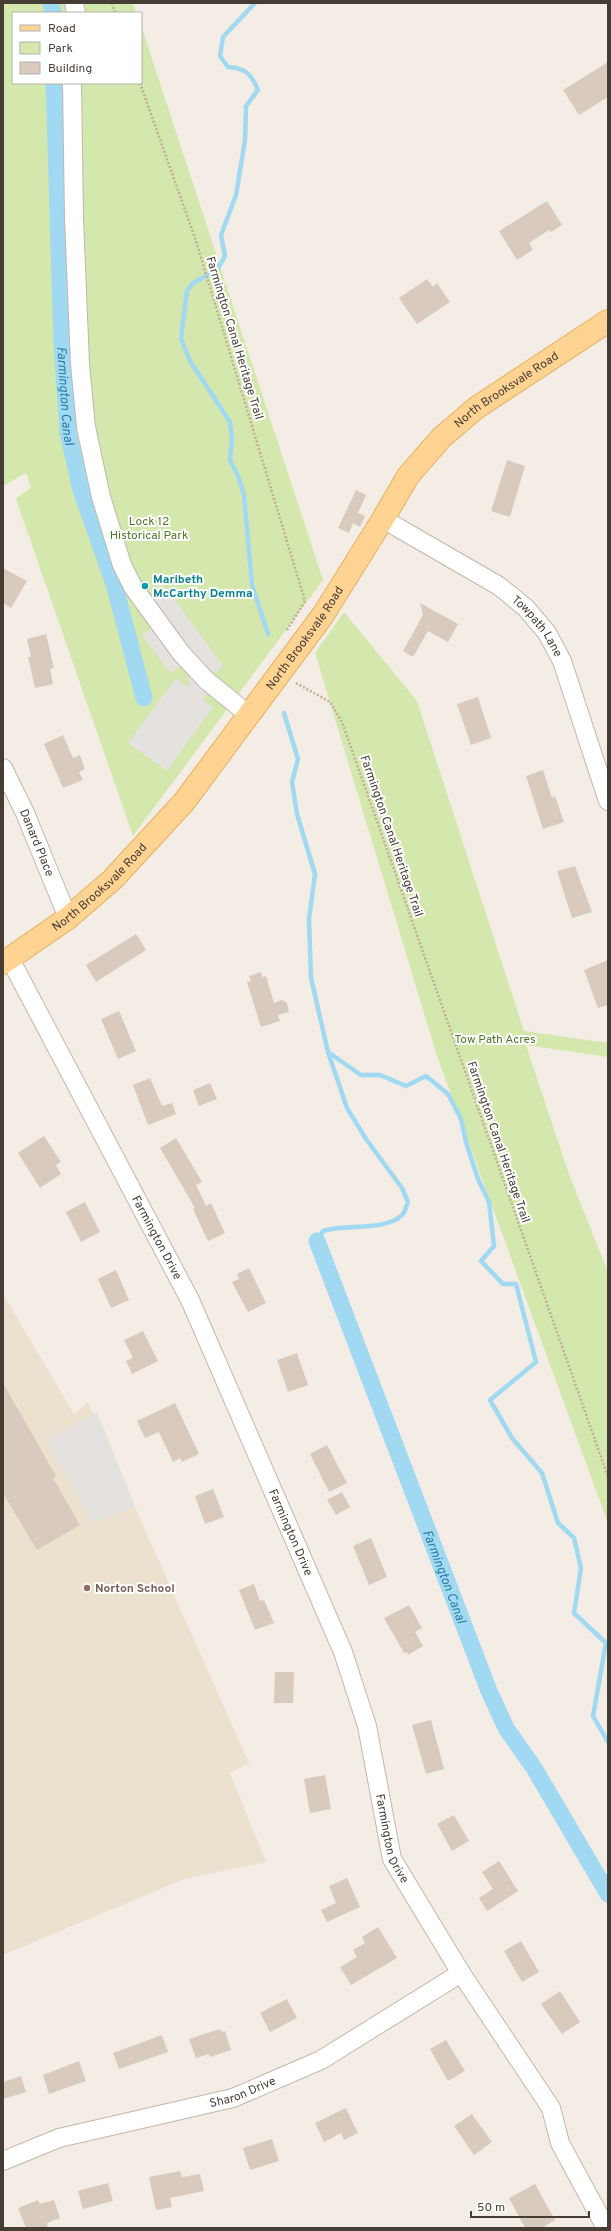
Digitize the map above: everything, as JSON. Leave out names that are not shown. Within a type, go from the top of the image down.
[{"type":"main road","name":"North Brooksvale Road","points":[[6,961],[68,918],[112,880],[184,802],[323,615],[384,519],[408,476],[441,438],[476,408],[608,321]]},
{"type":"street","points":[[72,84],[74,218],[80,364],[86,427],[101,497],[122,564],[133,587],[184,658],[206,680],[249,716]]},
{"type":"street","name":"Towpath Lane","points":[[384,519],[499,586],[526,608],[547,633],[562,662],[608,800]]},
{"type":"street","name":"Danard Place","points":[[3,768],[25,813],[68,918]]},
{"type":"street","name":"Farmington Drive","points":[[6,961],[190,1300],[343,1652],[367,1726],[392,1858],[461,1973],[551,2108],[560,2143],[606,2228]]},
{"type":"street","name":"Sharon Drive","points":[[3,2161],[59,2138],[233,2098],[321,2060],[461,1973]]},
{"type":"path","name":"Farmington Canal Heritage Trail","points":[[140,84],[203,264],[305,601]]},
{"type":"path","name":"Farmington Canal Heritage Trail","points":[[342,722],[608,1478]]},
{"type":"shaded area","points":[[167,589],[223,666],[214,674],[208,694],[204,696],[204,701],[213,707],[167,771],[128,743],[176,678],[187,687],[189,684],[188,673],[182,665],[170,673],[142,635],[151,629],[153,600]]},
{"type":"shaded area","name":"Norton School","points":[[3,1294],[74,1414],[88,1402],[249,1763],[230,1773],[266,1862],[184,1879],[3,1955]]},
{"type":"shaded area","points":[[97,1412],[135,1506],[93,1524],[47,1440]]},
{"type":"green space","name":"Lock 12 Historical Park","points":[[3,3],[133,3],[136,12],[12,12],[12,84],[142,84],[142,28],[323,580],[133,836],[16,499],[31,487],[26,473],[3,486]]},
{"type":"green space","name":"Tow Path Acres","points":[[344,612],[417,701],[524,1031],[608,1043],[608,1057],[526,1045],[570,1177],[608,1272],[608,1523],[437,1056],[315,653]]},
{"type":"building","points":[[608,62],[608,97],[579,115],[563,90]]},
{"type":"building","points":[[547,201],[562,225],[551,232],[549,230],[529,243],[533,250],[517,260],[499,231]]},
{"type":"building","points":[[427,279],[433,287],[437,283],[450,302],[417,324],[399,298]]},
{"type":"building","points":[[507,460],[525,466],[510,517],[491,511]]},
{"type":"building","points":[[356,490],[366,495],[358,513],[365,516],[360,527],[353,523],[349,533],[338,528]]},
{"type":"building","points":[[3,568],[27,581],[11,608],[3,603]]},
{"type":"building","points":[[420,603],[458,624],[448,642],[428,631],[413,657],[403,651],[423,615]]},
{"type":"building","points":[[46,634],[54,668],[50,669],[53,684],[35,688],[28,657],[31,657],[27,639]]},
{"type":"building","points":[[478,697],[491,738],[471,745],[457,704]]},
{"type":"building","points":[[63,735],[73,758],[80,755],[85,769],[79,772],[83,780],[63,788],[44,744]]},
{"type":"building","points":[[543,770],[552,798],[555,796],[564,822],[543,829],[526,776]]},
{"type":"building","points":[[575,866],[592,912],[572,918],[557,871]]},
{"type":"building","points":[[136,934],[146,950],[96,982],[86,965]]},
{"type":"building","points":[[608,960],[608,1005],[598,1008],[584,970]]},
{"type":"building","points":[[261,972],[262,977],[266,976],[274,1003],[282,1000],[287,1003],[289,1012],[278,1015],[280,1021],[261,1027],[247,982],[251,981],[249,976]]},
{"type":"building","points":[[119,1011],[136,1051],[118,1059],[101,1019]]},
{"type":"building","points":[[150,1078],[162,1106],[172,1103],[176,1114],[148,1125],[133,1085]]},
{"type":"building","points":[[210,1083],[217,1099],[199,1106],[193,1090]]},
{"type":"building","points":[[44,1136],[61,1162],[56,1165],[61,1174],[40,1188],[18,1153]]},
{"type":"building","points":[[176,1138],[202,1182],[196,1185],[206,1206],[211,1203],[225,1233],[208,1241],[193,1209],[195,1208],[160,1148]]},
{"type":"building","points":[[85,1202],[100,1232],[81,1242],[66,1212]]},
{"type":"building","points":[[249,1268],[266,1303],[248,1312],[232,1282],[239,1279],[237,1274]]},
{"type":"building","points":[[116,1270],[129,1300],[111,1308],[98,1279]]},
{"type":"building","points":[[143,1331],[158,1361],[132,1374],[126,1361],[133,1358],[124,1340]]},
{"type":"building","points":[[297,1353],[308,1385],[288,1392],[277,1360]]},
{"type":"building","points":[[3,1383],[56,1476],[53,1478],[80,1525],[37,1550],[3,1493]]},
{"type":"building","points":[[175,1403],[199,1454],[182,1462],[180,1458],[173,1462],[159,1432],[145,1438],[137,1421]]},
{"type":"building","points":[[327,1445],[347,1483],[329,1492],[310,1454]]},
{"type":"building","points":[[213,1489],[224,1517],[205,1524],[195,1496]]},
{"type":"building","points":[[342,1492],[350,1507],[336,1515],[327,1500]]},
{"type":"building","points":[[371,1538],[387,1577],[369,1585],[353,1546]]},
{"type":"building","points":[[254,1584],[260,1601],[264,1600],[274,1623],[255,1630],[239,1590]]},
{"type":"building","points":[[409,1605],[422,1628],[415,1632],[423,1646],[408,1655],[407,1652],[404,1653],[384,1618]]},
{"type":"building","points":[[275,1672],[294,1672],[293,1703],[274,1703]]},
{"type":"building","points":[[431,1720],[444,1769],[426,1774],[412,1725]]},
{"type":"building","points":[[325,1775],[331,1809],[310,1813],[304,1779]]},
{"type":"building","points":[[454,1815],[469,1841],[452,1851],[437,1824]]},
{"type":"building","points":[[499,1861],[518,1891],[487,1911],[479,1898],[493,1889],[482,1872]]},
{"type":"building","points":[[347,1878],[360,1907],[327,1922],[321,1910],[336,1903],[329,1886]]},
{"type":"building","points":[[378,1927],[397,1958],[351,1985],[340,1967],[357,1957],[353,1950],[365,1943],[362,1937]]},
{"type":"building","points":[[521,1941],[539,1972],[522,1982],[504,1951]]},
{"type":"building","points":[[560,1991],[580,2022],[562,2034],[541,2004]]},
{"type":"building","points":[[287,1999],[297,2018],[270,2032],[260,2013]]},
{"type":"building","points":[[220,2029],[222,2032],[225,2031],[231,2050],[210,2057],[209,2054],[196,2058],[189,2039]]},
{"type":"building","points":[[162,2035],[168,2052],[119,2069],[113,2053]]},
{"type":"building","points":[[446,2040],[465,2071],[448,2081],[430,2049]]},
{"type":"building","points":[[79,2061],[86,2081],[49,2094],[43,2075]]},
{"type":"building","points":[[21,2076],[26,2092],[3,2099],[3,2082]]},
{"type":"building","points":[[346,2108],[358,2133],[344,2140],[341,2133],[324,2142],[315,2123]]},
{"type":"building","points":[[472,2114],[492,2142],[474,2155],[454,2126]]},
{"type":"building","points":[[272,2139],[279,2161],[250,2170],[243,2148]]},
{"type":"building","points":[[180,2171],[182,2177],[200,2174],[204,2191],[170,2198],[172,2207],[156,2210],[149,2177]]},
{"type":"building","points":[[108,2183],[113,2201],[83,2209],[78,2191]]},
{"type":"building","points":[[535,2184],[555,2220],[542,2228],[525,2228],[509,2198]]},
{"type":"building","points":[[38,2200],[40,2204],[54,2200],[60,2218],[47,2223],[48,2228],[26,2228],[18,2208]]},
{"type":"waterway","name":"Farmington Canal","points":[[51,3],[53,12]]},
{"type":"waterway","points":[[255,3],[223,37],[220,56],[228,67],[244,70],[253,80],[258,90],[246,106],[245,140],[236,195],[221,235],[225,256],[217,270],[193,283],[187,291],[181,339],[190,361],[230,422],[232,439],[230,460],[238,476],[244,495],[252,585],[268,634]]},
{"type":"waterway","name":"Farmington Canal","points":[[54,84],[62,343],[68,433],[81,490],[115,587],[144,698]]},
{"type":"waterway","points":[[284,713],[298,759],[292,782],[297,814],[315,874],[309,919],[311,978],[328,1052],[347,1108],[366,1139],[402,1188],[408,1202],[402,1215],[394,1221],[385,1224],[323,1231],[317,1241]]},
{"type":"waterway","points":[[328,1052],[361,1075],[380,1075],[406,1086],[426,1076],[448,1094],[461,1119],[466,1142],[478,1179],[489,1202],[494,1246],[481,1261],[503,1284],[516,1284],[536,1362],[490,1400],[512,1438],[542,1473],[558,1523],[574,1538],[581,1568],[574,1613],[606,1643],[593,1716],[608,1742]]},
{"type":"waterway","name":"Farmington Canal","points":[[317,1241],[489,1691],[506,1728],[534,1768],[608,1894]]},
{"type":"place","name":"Maribeth McCarthy Demma","points":[[145,586]]},
{"type":"place","name":"Norton School","points":[[87,1588]]}]
